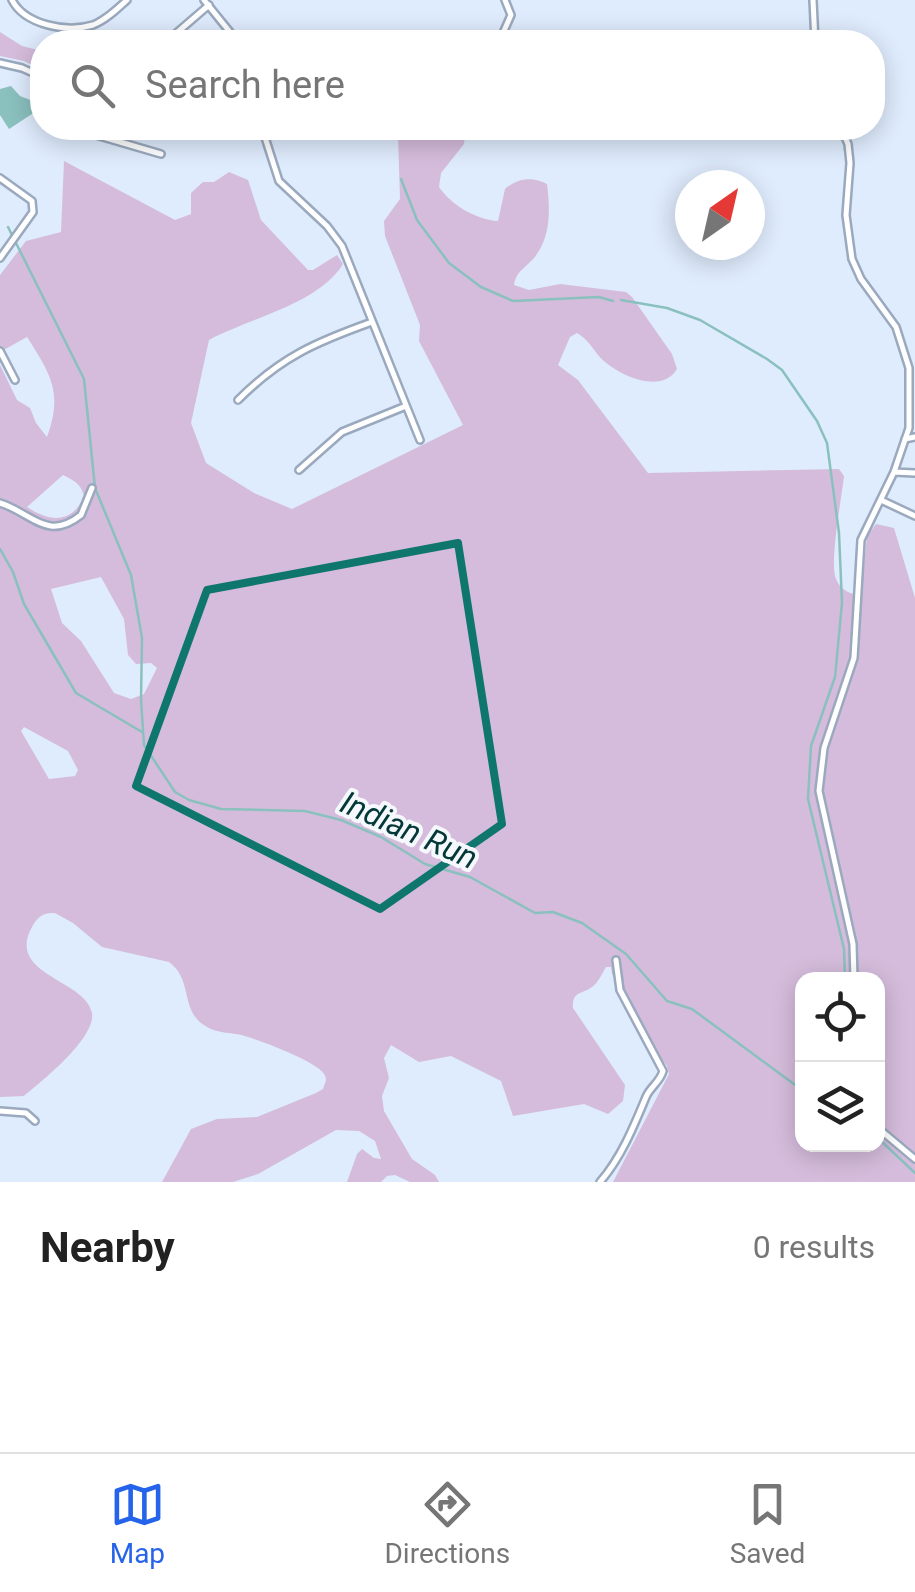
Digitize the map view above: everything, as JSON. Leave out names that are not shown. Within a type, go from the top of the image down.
[{"type":"street","points":[[12,0],[19,12],[35,22],[78,27],[104,20],[127,0]]},
{"type":"street","points":[[504,30],[511,15],[505,0]]},
{"type":"street","points":[[813,0],[814,30]]},
{"type":"street","points":[[178,30],[207,2],[229,30]]},
{"type":"street","points":[[0,63],[30,72]]},
{"type":"street","points":[[113,140],[160,154]]},
{"type":"street","points":[[266,140],[280,180],[342,246],[420,440]]},
{"type":"street","points":[[846,140],[850,163],[846,215],[852,259],[896,326],[909,368],[909,428],[894,472],[861,540],[854,658],[824,748],[819,791],[852,944],[854,972]]},
{"type":"street","points":[[0,178],[32,201],[33,212],[0,258]]},
{"type":"street","points":[[238,400],[268,370],[298,350],[372,322]]},
{"type":"street","points":[[0,351],[15,380]]},
{"type":"street","points":[[299,470],[342,432],[406,406]]},
{"type":"street","points":[[905,439],[915,436]]},
{"type":"street","points":[[894,472],[915,472]]},
{"type":"street","points":[[0,503],[56,528],[81,515],[92,488]]},
{"type":"street","points":[[880,500],[915,516]]},
{"type":"street","points":[[600,1182],[642,1112],[646,1095],[664,1072],[620,990],[616,960]]},
{"type":"street","points":[[0,1111],[26,1113],[34,1121]]},
{"type":"street","points":[[885,1134],[915,1159]]},
{"type":"highlighted area","points":[[458,543],[502,824],[380,909],[136,786],[207,590]]},
{"type":"shaded area","points":[[0,32],[30,48],[30,64],[24,61],[0,56]]},
{"type":"shaded area","points":[[11,86],[30,100],[30,115],[9,129],[0,115],[0,89]]},
{"type":"shaded area","points":[[398,140],[464,140],[441,173],[439,187],[457,205],[482,218],[498,221],[505,189],[515,182],[531,179],[547,184],[545,238],[514,285],[529,290],[560,284],[626,292],[632,297],[672,354],[677,369],[670,376],[652,382],[622,373],[605,362],[577,333],[570,337],[558,365],[578,380],[648,473],[839,469],[844,476],[834,571],[840,586],[861,596],[867,536],[876,524],[894,528],[915,598],[915,1182],[613,1182],[669,1074],[648,1042],[611,967],[606,967],[594,985],[576,996],[573,1008],[625,1085],[623,1101],[608,1114],[584,1104],[513,1116],[501,1081],[451,1056],[419,1062],[391,1045],[384,1058],[389,1078],[382,1096],[384,1111],[412,1159],[439,1182],[410,1182],[395,1175],[381,1182],[347,1182],[362,1149],[381,1159],[375,1141],[359,1131],[336,1130],[258,1174],[233,1182],[162,1182],[191,1129],[217,1119],[257,1117],[323,1089],[325,1076],[311,1063],[288,1052],[207,1027],[193,1013],[182,978],[169,962],[102,947],[55,913],[35,922],[27,940],[28,954],[36,965],[86,1001],[92,1013],[91,1023],[66,1058],[24,1096],[0,1097],[0,365],[17,400],[30,408],[47,437],[54,396],[48,373],[27,337],[0,352],[0,275],[26,241],[61,232],[64,161],[175,220],[191,214],[191,193],[203,182],[214,182],[229,172],[248,180],[261,220],[308,270],[337,255],[343,264],[332,278],[300,300],[209,340],[191,423],[206,463],[254,493],[292,509],[463,425],[419,341],[420,325],[385,236],[384,221],[400,199]],"holes":[[[63,475],[74,481],[84,497],[66,516],[52,518],[27,507]],[[101,577],[124,619],[128,655],[136,664],[151,663],[157,668],[144,694],[131,699],[114,693],[81,641],[62,623],[51,589]],[[24,727],[68,751],[78,770],[75,776],[49,779],[21,731]]]},
{"type":"waterway","points":[[401,179],[417,220],[449,263],[481,287],[513,301],[599,297],[613,301]]},
{"type":"waterway","name":"Indian Run","points":[[8,227],[84,379],[95,488],[131,575],[142,638],[144,745],[175,792],[221,809],[305,811],[341,820],[381,837],[425,864],[470,877],[535,913],[553,912],[582,923],[626,954],[667,1001],[692,1009],[795,1085]]},
{"type":"waterway","points":[[621,300],[667,308],[700,320],[767,359],[782,370],[817,421],[827,443],[839,533],[842,603],[835,677],[811,746],[808,799],[844,949],[845,972]]},
{"type":"waterway","points":[[0,549],[24,604],[76,693],[142,732]]},
{"type":"waterway","name":"Indian Run","points":[[885,1145],[915,1173]]}]
